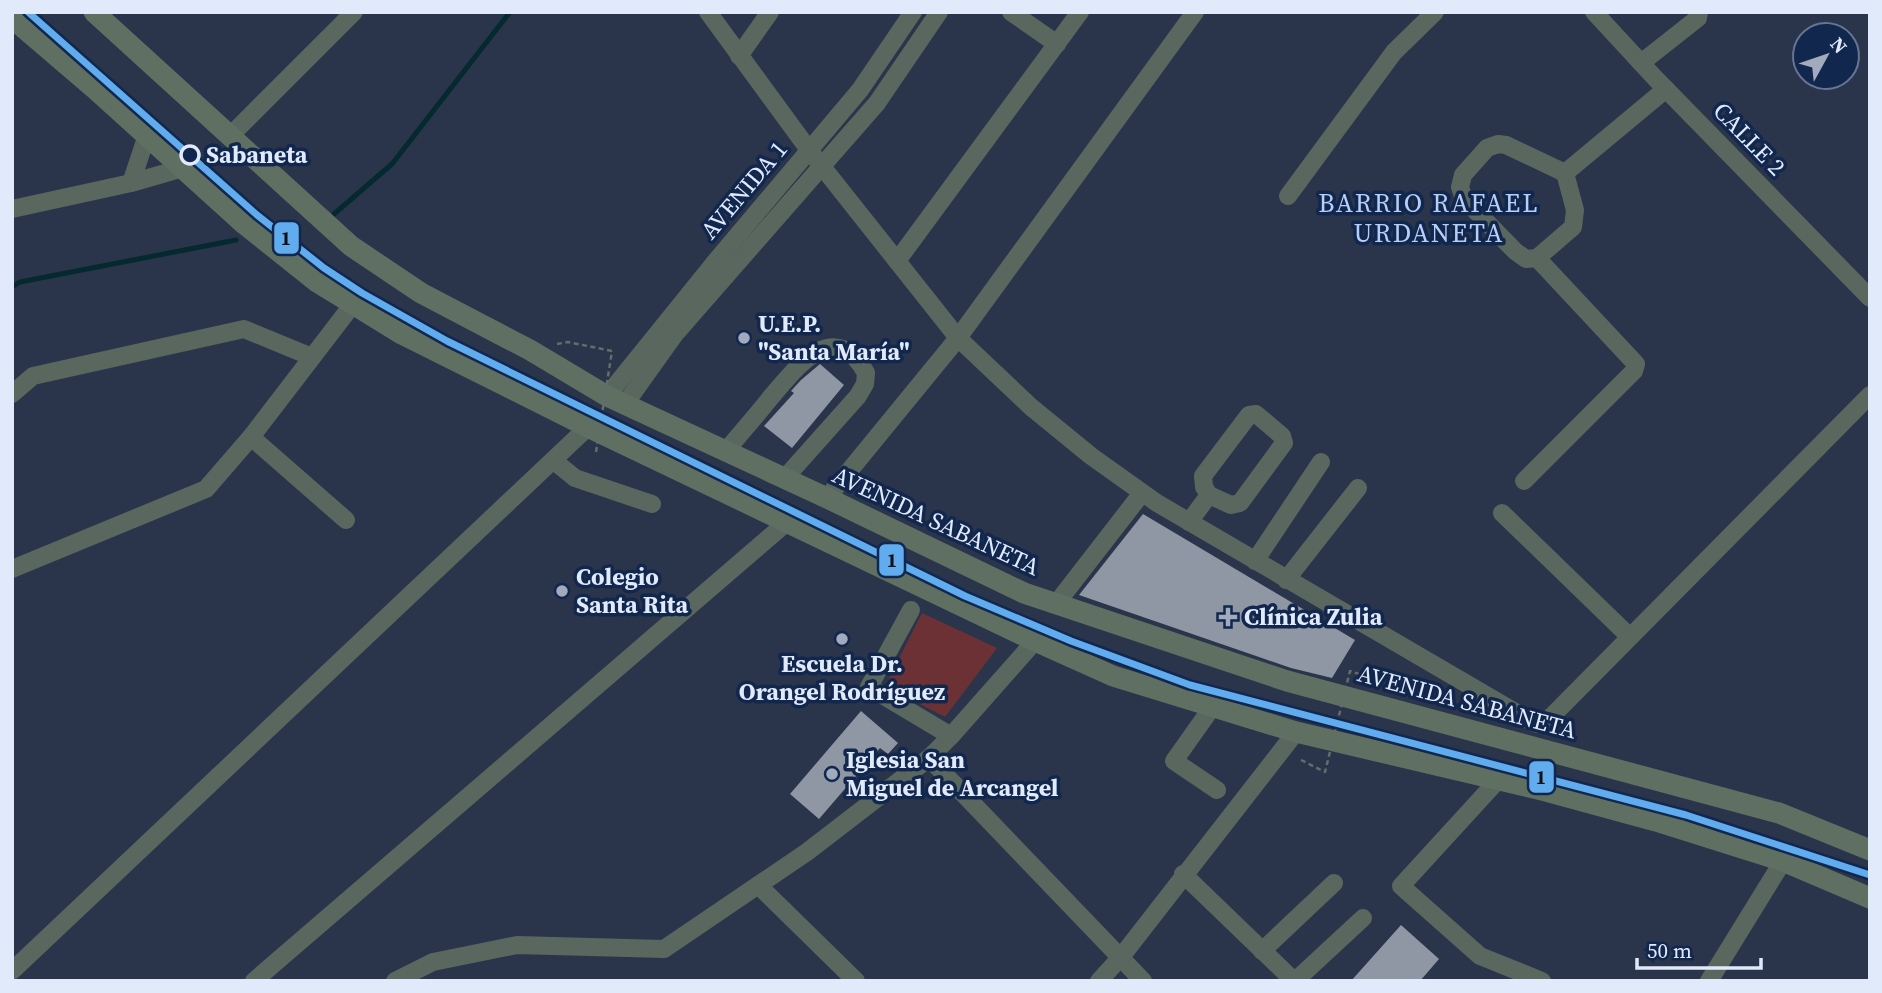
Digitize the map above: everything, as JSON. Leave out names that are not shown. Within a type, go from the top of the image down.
[{"type":"main road","name":"AVENIDA SABANETA","points":[[94,12],[351,246],[421,293],[530,350],[616,400],[725,452],[1024,593],[1287,681],[1779,813],[1870,850]]},
{"type":"main road","points":[[12,18],[243,223],[317,282],[353,304],[400,332],[588,426],[1035,641],[1113,676],[1296,732],[1656,821],[1783,861],[1870,898]]},
{"type":"street","points":[[230,136],[354,12]]},
{"type":"street","points":[[708,12],[809,150],[958,338],[1031,407],[1142,493],[1286,580],[1536,724],[1547,721],[1870,396]]},
{"type":"street","points":[[739,56],[770,12]]},
{"type":"street","points":[[616,400],[877,103],[939,12]]},
{"type":"street","points":[[1011,12],[1057,44]]},
{"type":"street","points":[[897,261],[1080,12]]},
{"type":"street","points":[[827,498],[958,338],[1195,12]]},
{"type":"street","points":[[1288,196],[1390,58],[1435,12]]},
{"type":"street","name":"CALLE 2","points":[[1594,12],[1870,298]]},
{"type":"street","points":[[1642,63],[1698,18],[1699,12]]},
{"type":"street","points":[[911,15],[927,30]]},
{"type":"street","name":"AVENIDA 1","points":[[616,400],[809,150],[860,90],[911,15]]},
{"type":"street","points":[[1565,173],[1666,89]]},
{"type":"street","points":[[131,183],[146,135]]},
{"type":"street","points":[[1498,144],[1506,145],[1565,173],[1575,211],[1573,227],[1536,258],[1525,259],[1516,252],[1464,199],[1460,187],[1462,175],[1487,148],[1498,144]]},
{"type":"street","points":[[12,209],[131,183],[183,168]]},
{"type":"street","points":[[1524,481],[1634,371],[1636,364],[1536,258]]},
{"type":"street","points":[[12,569],[206,489],[251,438],[353,304]]},
{"type":"street","points":[[12,394],[33,376],[244,329],[312,358]]},
{"type":"street","points":[[725,452],[803,360],[827,347],[839,347],[851,352],[866,373],[865,384],[858,396],[785,480]]},
{"type":"street","points":[[1256,414],[1282,436],[1284,443],[1240,503],[1231,505],[1209,495],[1204,487],[1203,476],[1249,415],[1256,414]]},
{"type":"street","points":[[12,971],[588,426]]},
{"type":"street","points":[[251,438],[346,520]]},
{"type":"street","points":[[554,461],[575,478],[652,504]]},
{"type":"street","points":[[1255,561],[1321,462]]},
{"type":"street","points":[[1286,580],[1357,488]]},
{"type":"street","points":[[1056,604],[1142,493]]},
{"type":"street","points":[[1189,522],[1209,495]]},
{"type":"street","points":[[1502,513],[1629,636]]},
{"type":"street","points":[[254,981],[786,523]]},
{"type":"street","points":[[911,610],[869,687],[951,736]]},
{"type":"street","points":[[395,981],[433,962],[517,945],[664,949],[807,852],[929,758],[1035,641]]},
{"type":"street","points":[[1213,706],[1174,761],[1217,790]]},
{"type":"street","points":[[1099,981],[1121,957],[1296,732]]},
{"type":"street","points":[[929,758],[1143,981]]},
{"type":"street","points":[[1498,780],[1401,886],[1480,956],[1542,981]]},
{"type":"street","points":[[1709,981],[1783,861]]},
{"type":"street","points":[[1183,874],[1294,981],[1363,918]]},
{"type":"street","points":[[1262,951],[1334,883]]},
{"type":"street","points":[[758,885],[856,981]]},
{"type":"path","points":[[568,342],[612,351],[596,452]]},
{"type":"path","points":[[1301,761],[1325,772],[1350,671],[1393,685]]},
{"type":"shaded area","points":[[922,613],[997,648],[945,717],[885,686]]},
{"type":"building","points":[[820,364],[844,385],[792,448],[764,426],[794,393],[791,391]]},
{"type":"building","name":"Clínica Zulia","points":[[1143,514],[1355,640],[1332,678],[1291,668],[1079,595]]},
{"type":"building","name":"Iglesia San Miguel de Arcangel","points":[[861,711],[898,743],[888,754],[880,748],[819,819],[790,794]]},
{"type":"building","points":[[1401,925],[1439,959],[1420,981],[1351,981]]},
{"type":"waterway","points":[[334,214],[392,164],[510,12]]},
{"type":"waterway","points":[[12,287],[20,282],[236,240]]},
{"type":"rail line","name":"1","points":[[28,12],[257,215],[324,268],[362,293],[447,341],[965,596],[1071,641],[1190,685],[1686,815],[1870,875]]},
{"type":"place","name":"Sabaneta","points":[[190,155]]},
{"type":"place","name":"U.E.P. \"Santa María\"","points":[[744,338]]},
{"type":"place","name":"Colegio Santa Rita","points":[[562,591]]},
{"type":"place","name":"Clínica Zulia","points":[[1228,617]]},
{"type":"place","name":"Escuela Dr. Orangel Rodríguez","points":[[842,639]]},
{"type":"place","name":"Iglesia San Miguel de Arcangel","points":[[832,774]]},
{"type":"district","name":"BARRIO RAFAEL URDANETA","points":[[1429,218]]}]
